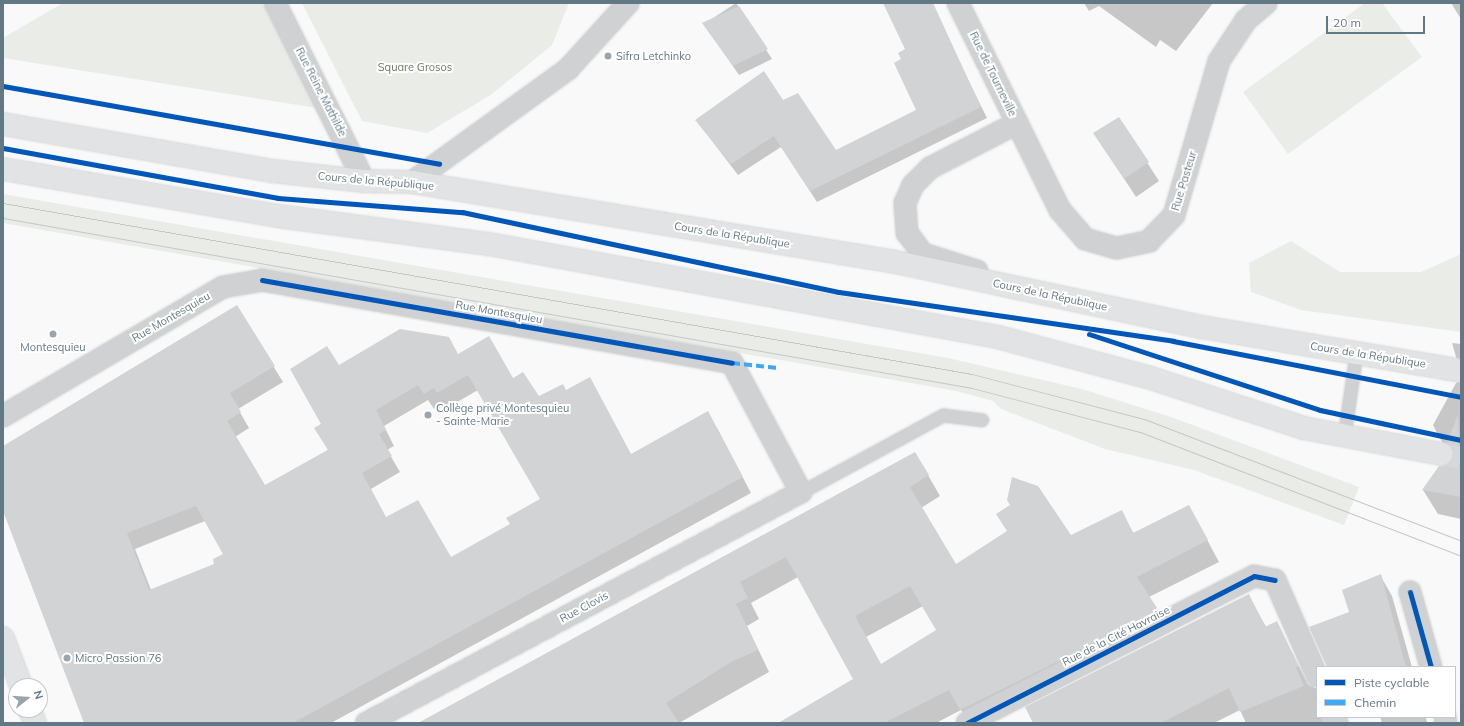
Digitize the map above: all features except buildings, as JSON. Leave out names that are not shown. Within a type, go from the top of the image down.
[{"type":"main road","name":"Cours de la République","points":[[3,124],[203,160],[364,181],[412,182],[891,261],[1202,327],[1457,370]]},
{"type":"main road","points":[[3,168],[278,216],[489,244],[998,337],[1151,378],[1304,428],[1442,454]]},
{"type":"main road","points":[[3,638],[18,678]]},
{"type":"street","name":"Rue Reine Mathilde","points":[[275,3],[364,181]]},
{"type":"street","points":[[412,182],[568,69],[628,3]]},
{"type":"street","name":"Rue de Tourneville","points":[[958,3],[1017,124],[930,168],[913,185],[905,203],[907,234],[923,254],[1055,295]]},
{"type":"street","name":"Rue Pasteur","points":[[1017,124],[1060,210],[1085,239],[1117,248],[1149,241],[1174,215],[1219,61],[1246,20],[1266,3]]},
{"type":"street","name":"Rue Montesquieu","points":[[3,416],[223,287],[262,280],[732,363],[801,492]]},
{"type":"street","name":"Rue Clovis","points":[[367,723],[801,492]]},
{"type":"street","name":"Rue de la Cité Havraise","points":[[967,723],[1254,576],[1275,580],[1316,674]]},
{"type":"street","points":[[1410,592],[1431,666]]},
{"type":"lane","points":[[1344,436],[1356,354]]},
{"type":"lane","points":[[801,492],[943,415],[982,420]]},
{"type":"green space","points":[[63,3],[262,3],[317,108],[3,58],[3,38]]},
{"type":"green space","name":"Square Grosos","points":[[302,3],[569,3],[552,45],[492,94],[427,133],[362,121]]},
{"type":"green space","points":[[1365,3],[1382,3],[1422,57],[1288,154],[1243,92]]},
{"type":"green space","points":[[3,194],[948,358],[1082,389],[1171,417],[1359,487],[1344,525],[1194,470],[1105,449],[1001,409],[993,401],[956,391],[3,223]]},
{"type":"green space","points":[[1291,241],[1340,272],[1421,272],[1461,254],[1461,332],[1301,310],[1251,292],[1249,263]]},
{"type":"tunnel","points":[[1442,454],[1461,458]]},
{"type":"tram line","points":[[3,203],[972,374],[1144,419],[1461,541]]},
{"type":"tram line","points":[[3,218],[972,388],[1140,432],[1461,556]]},
{"type":"marked path","points":[[732,363],[778,368]]},
{"type":"cycle path","points":[[3,86],[439,164]]},
{"type":"cycle path","points":[[3,148],[278,198],[462,212],[839,292],[1173,341],[1461,397]]},
{"type":"cycle path","points":[[262,280],[732,363]]},
{"type":"cycle path","points":[[1089,334],[1320,410],[1461,440]]},
{"type":"cycle path","points":[[967,723],[1254,576],[1275,580]]},
{"type":"cycle path","points":[[1410,592],[1431,666]]},
{"type":"place","name":"Sifra Letchinko","points":[[608,56]]},
{"type":"place","name":"Montesquieu","points":[[53,334]]},
{"type":"place","name":"Collège privé Montesquieu - Sainte-Marie","points":[[428,415]]},
{"type":"place","name":"Micro Passion 76","points":[[67,658]]}]
